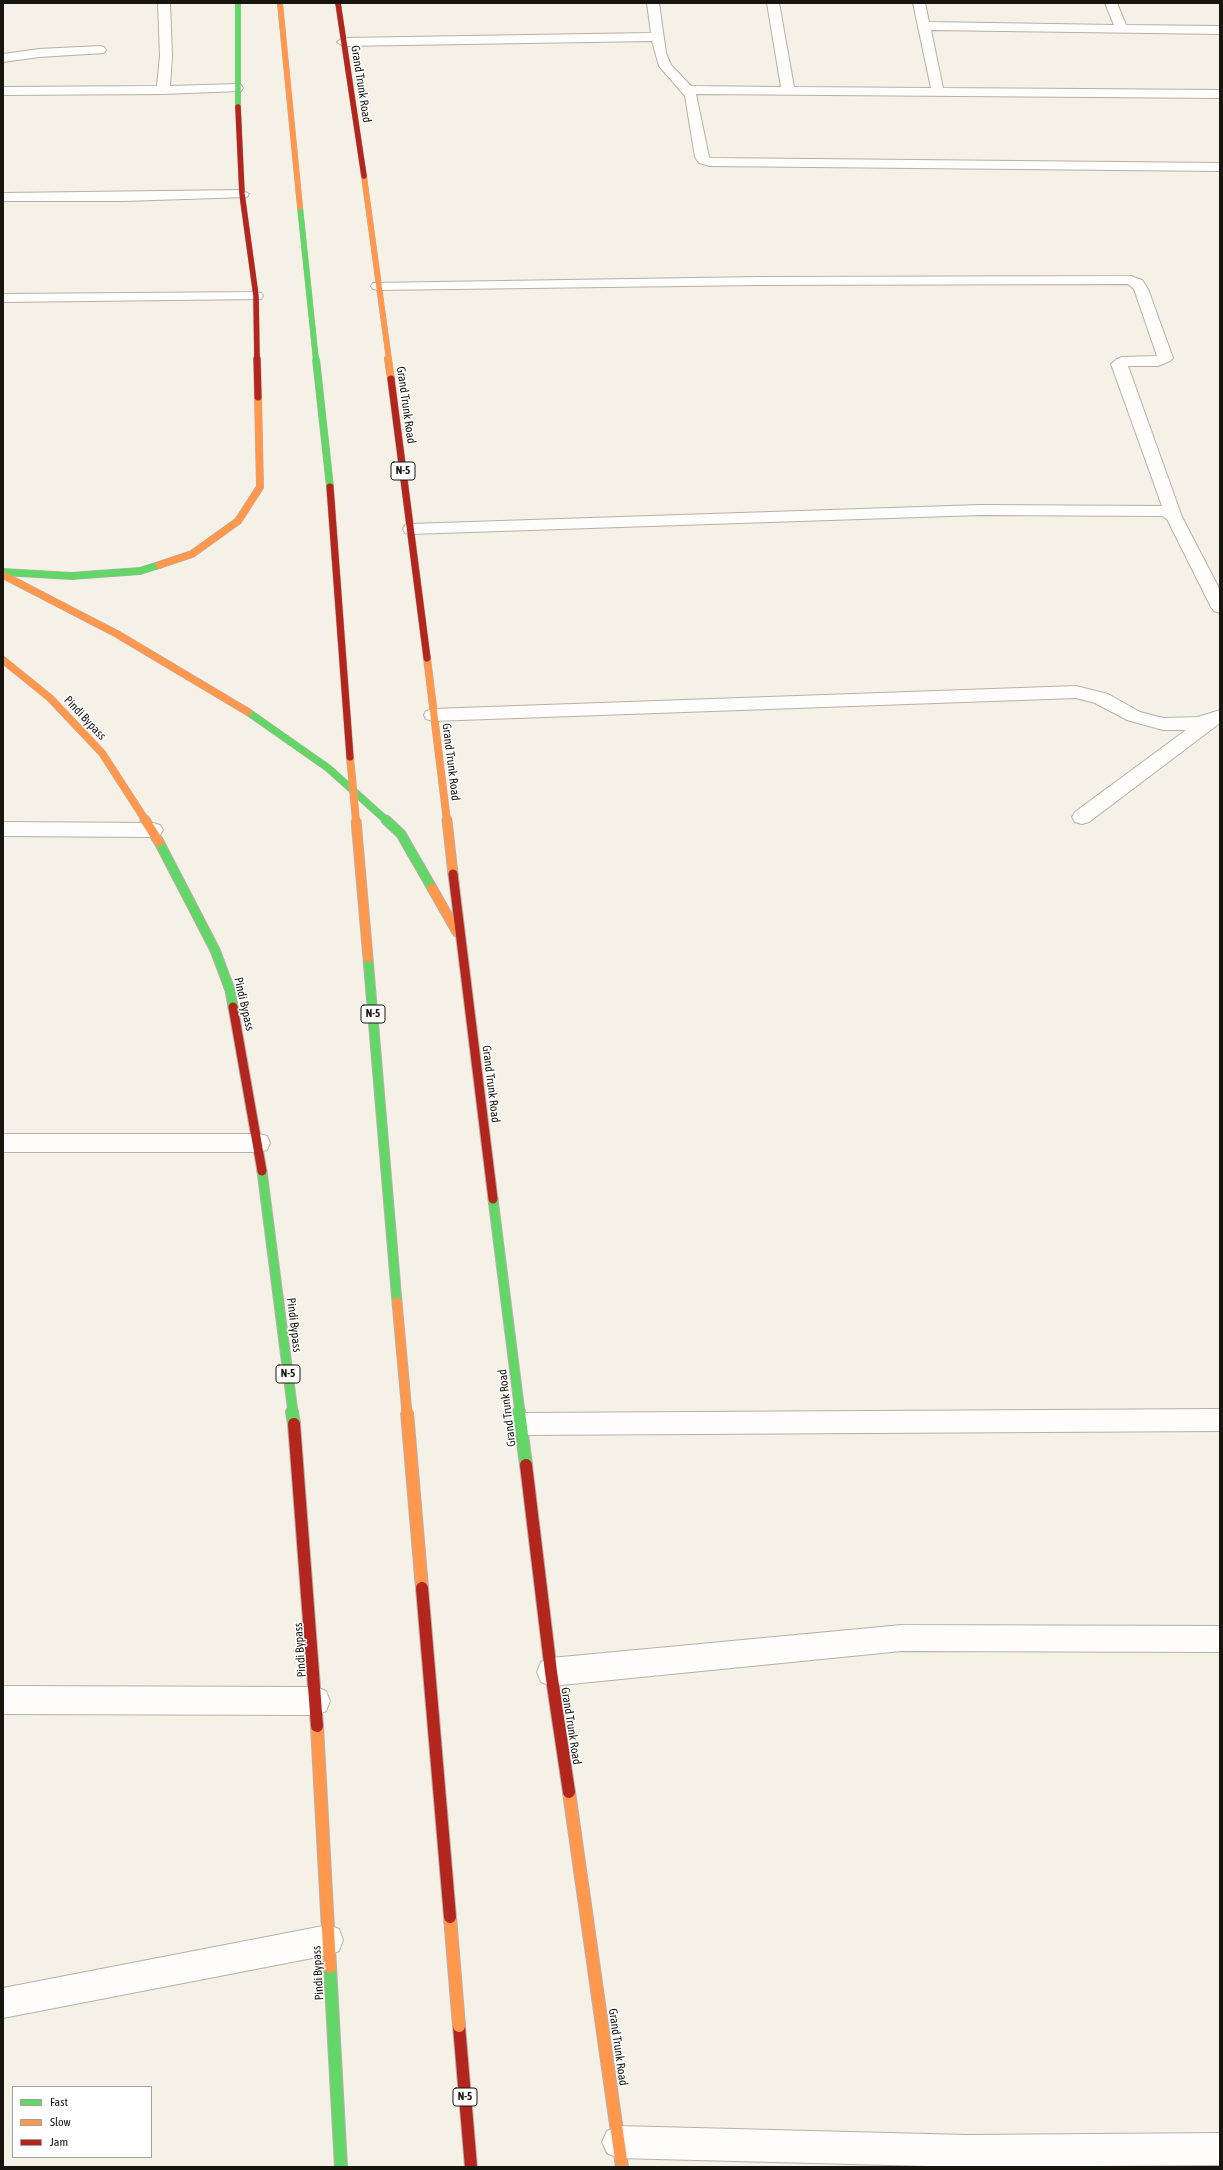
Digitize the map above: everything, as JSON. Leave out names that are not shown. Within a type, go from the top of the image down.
[{"type":"highway","points":[[3,572],[71,576],[140,571],[192,554],[238,521],[260,487],[256,296],[242,194],[237,88],[238,3]]},
{"type":"highway","name":"N-5","points":[[280,3],[309,297],[329,472],[347,716],[471,2167]]},
{"type":"highway","name":"Grand Trunk Road","points":[[338,3],[367,192],[378,286],[411,529],[551,1672],[578,1843],[620,2154]]},
{"type":"highway","name":"N-5","points":[[3,575],[118,634],[235,703],[328,768],[400,834],[461,940]]},
{"type":"highway","name":"Pindi Bypass","points":[[3,660],[50,698],[102,753],[153,830],[215,950],[230,990],[258,1143],[294,1424],[316,1701],[341,2167]]},
{"type":"street","points":[[163,90],[166,56],[164,3]]},
{"type":"street","points":[[653,3],[658,37],[665,66],[687,90],[695,115],[702,156],[704,160],[710,162],[1220,167]]},
{"type":"street","points":[[773,3],[788,91]]},
{"type":"street","points":[[919,3],[938,93]]},
{"type":"street","points":[[1111,3],[1121,28]]},
{"type":"street","points":[[924,26],[1220,30]]},
{"type":"street","points":[[343,42],[658,37]]},
{"type":"street","points":[[3,58],[39,53],[100,50]]},
{"type":"street","points":[[3,91],[237,88]]},
{"type":"street","points":[[687,90],[1220,94]]},
{"type":"street","points":[[3,197],[124,197],[242,194]]},
{"type":"street","points":[[378,286],[766,281],[1131,280],[1137,283],[1141,289],[1165,358],[1158,361],[1122,362],[1119,364],[1174,517],[1220,607]]},
{"type":"street","points":[[3,298],[256,296]]},
{"type":"street","points":[[411,529],[980,510],[1151,511],[1170,513],[1174,517]]},
{"type":"street","points":[[433,715],[1076,692],[1101,698],[1134,716],[1163,724],[1184,725],[1216,718]]},
{"type":"street","points":[[1082,817],[1216,718]]},
{"type":"street","points":[[3,829],[153,830]]},
{"type":"street","points":[[3,1144],[258,1143]]},
{"type":"street","points":[[521,1424],[1220,1420]]},
{"type":"street","points":[[551,1672],[902,1638],[1220,1639]]},
{"type":"street","points":[[3,1700],[316,1701]]},
{"type":"street","points":[[3,2003],[328,1940]]},
{"type":"street","points":[[620,2154],[1220,2149]]},
{"type":"traffic: fast","points":[[238,3],[238,107]]},
{"type":"traffic: fast","points":[[300,207],[330,487]]},
{"type":"traffic: fast","points":[[3,572],[71,576],[140,571],[159,565]]},
{"type":"traffic: fast","points":[[248,712],[328,768],[401,834],[432,888]]},
{"type":"traffic: fast","points":[[159,842],[215,950],[230,990],[233,1007]]},
{"type":"traffic: fast","points":[[368,958],[397,1302]]},
{"type":"traffic: fast","points":[[262,1171],[294,1424]]},
{"type":"traffic: fast","points":[[493,1199],[526,1465]]},
{"type":"traffic: fast","points":[[330,1967],[341,2167]]},
{"type":"traffic: slow","points":[[280,3],[300,207]]},
{"type":"traffic: slow","points":[[364,176],[391,379]]},
{"type":"traffic: slow","points":[[159,565],[192,554],[238,521],[260,487],[258,397]]},
{"type":"traffic: slow","points":[[3,575],[117,634],[248,712]]},
{"type":"traffic: slow","points":[[427,658],[453,874]]},
{"type":"traffic: slow","points":[[3,660],[50,698],[102,753],[159,842]]},
{"type":"traffic: slow","points":[[350,757],[368,958]]},
{"type":"traffic: slow","points":[[432,888],[457,932]]},
{"type":"traffic: slow","points":[[397,1302],[422,1588]]},
{"type":"traffic: slow","points":[[317,1726],[330,1967]]},
{"type":"traffic: slow","points":[[569,1792],[622,2167]]},
{"type":"traffic: slow","points":[[450,1917],[459,2026]]},
{"type":"traffic: jam","points":[[338,3],[364,176]]},
{"type":"traffic: jam","points":[[238,107],[242,194],[256,296],[258,397]]},
{"type":"traffic: jam","points":[[391,379],[427,658]]},
{"type":"traffic: jam","points":[[330,487],[350,757]]},
{"type":"traffic: jam","points":[[453,874],[493,1199]]},
{"type":"traffic: jam","points":[[233,1007],[262,1171]]},
{"type":"traffic: jam","points":[[294,1424],[317,1726]]},
{"type":"traffic: jam","points":[[526,1465],[551,1672],[569,1792]]},
{"type":"traffic: jam","points":[[422,1588],[450,1917]]},
{"type":"traffic: jam","points":[[459,2026],[471,2167]]}]
